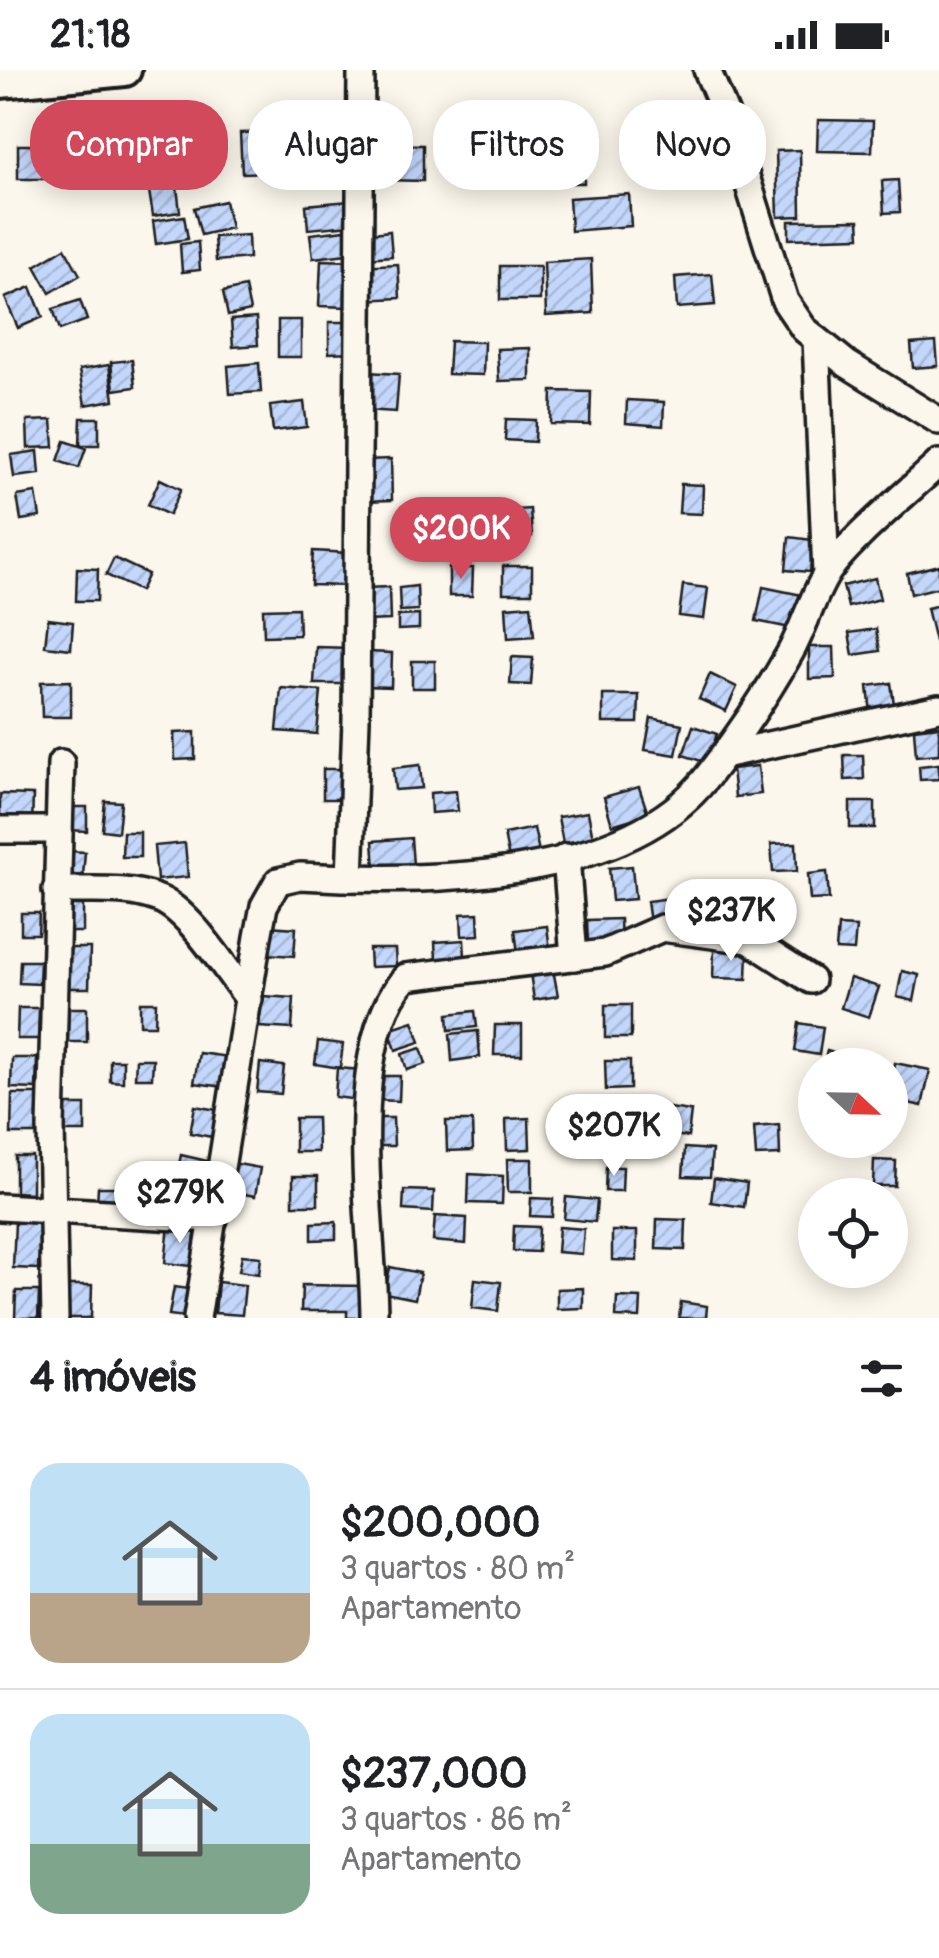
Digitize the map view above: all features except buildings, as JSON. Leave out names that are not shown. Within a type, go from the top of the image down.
[{"type":"main road","points":[[0,82],[125,70]]},
{"type":"street","points":[[350,878],[356,720],[361,70]]},
{"type":"street","points":[[707,70],[730,122],[785,301],[816,339],[848,364],[939,421]]},
{"type":"street","points":[[816,339],[826,573]]},
{"type":"street","points":[[197,1318],[264,906],[278,882],[300,876],[455,878],[566,857],[638,834],[678,808],[723,755],[790,653],[826,573],[939,463]]},
{"type":"street","points":[[723,755],[939,708]]},
{"type":"street","points":[[55,1318],[56,890],[61,763]]},
{"type":"street","points":[[0,830],[58,830]]},
{"type":"street","points":[[566,857],[574,957]]},
{"type":"street","points":[[56,890],[128,891],[160,899],[184,916],[249,999]]},
{"type":"street","points":[[374,1318],[368,1078],[392,993],[406,977],[605,953],[662,928],[750,940],[811,980]]},
{"type":"street","points":[[0,1207],[214,1219]]}]
